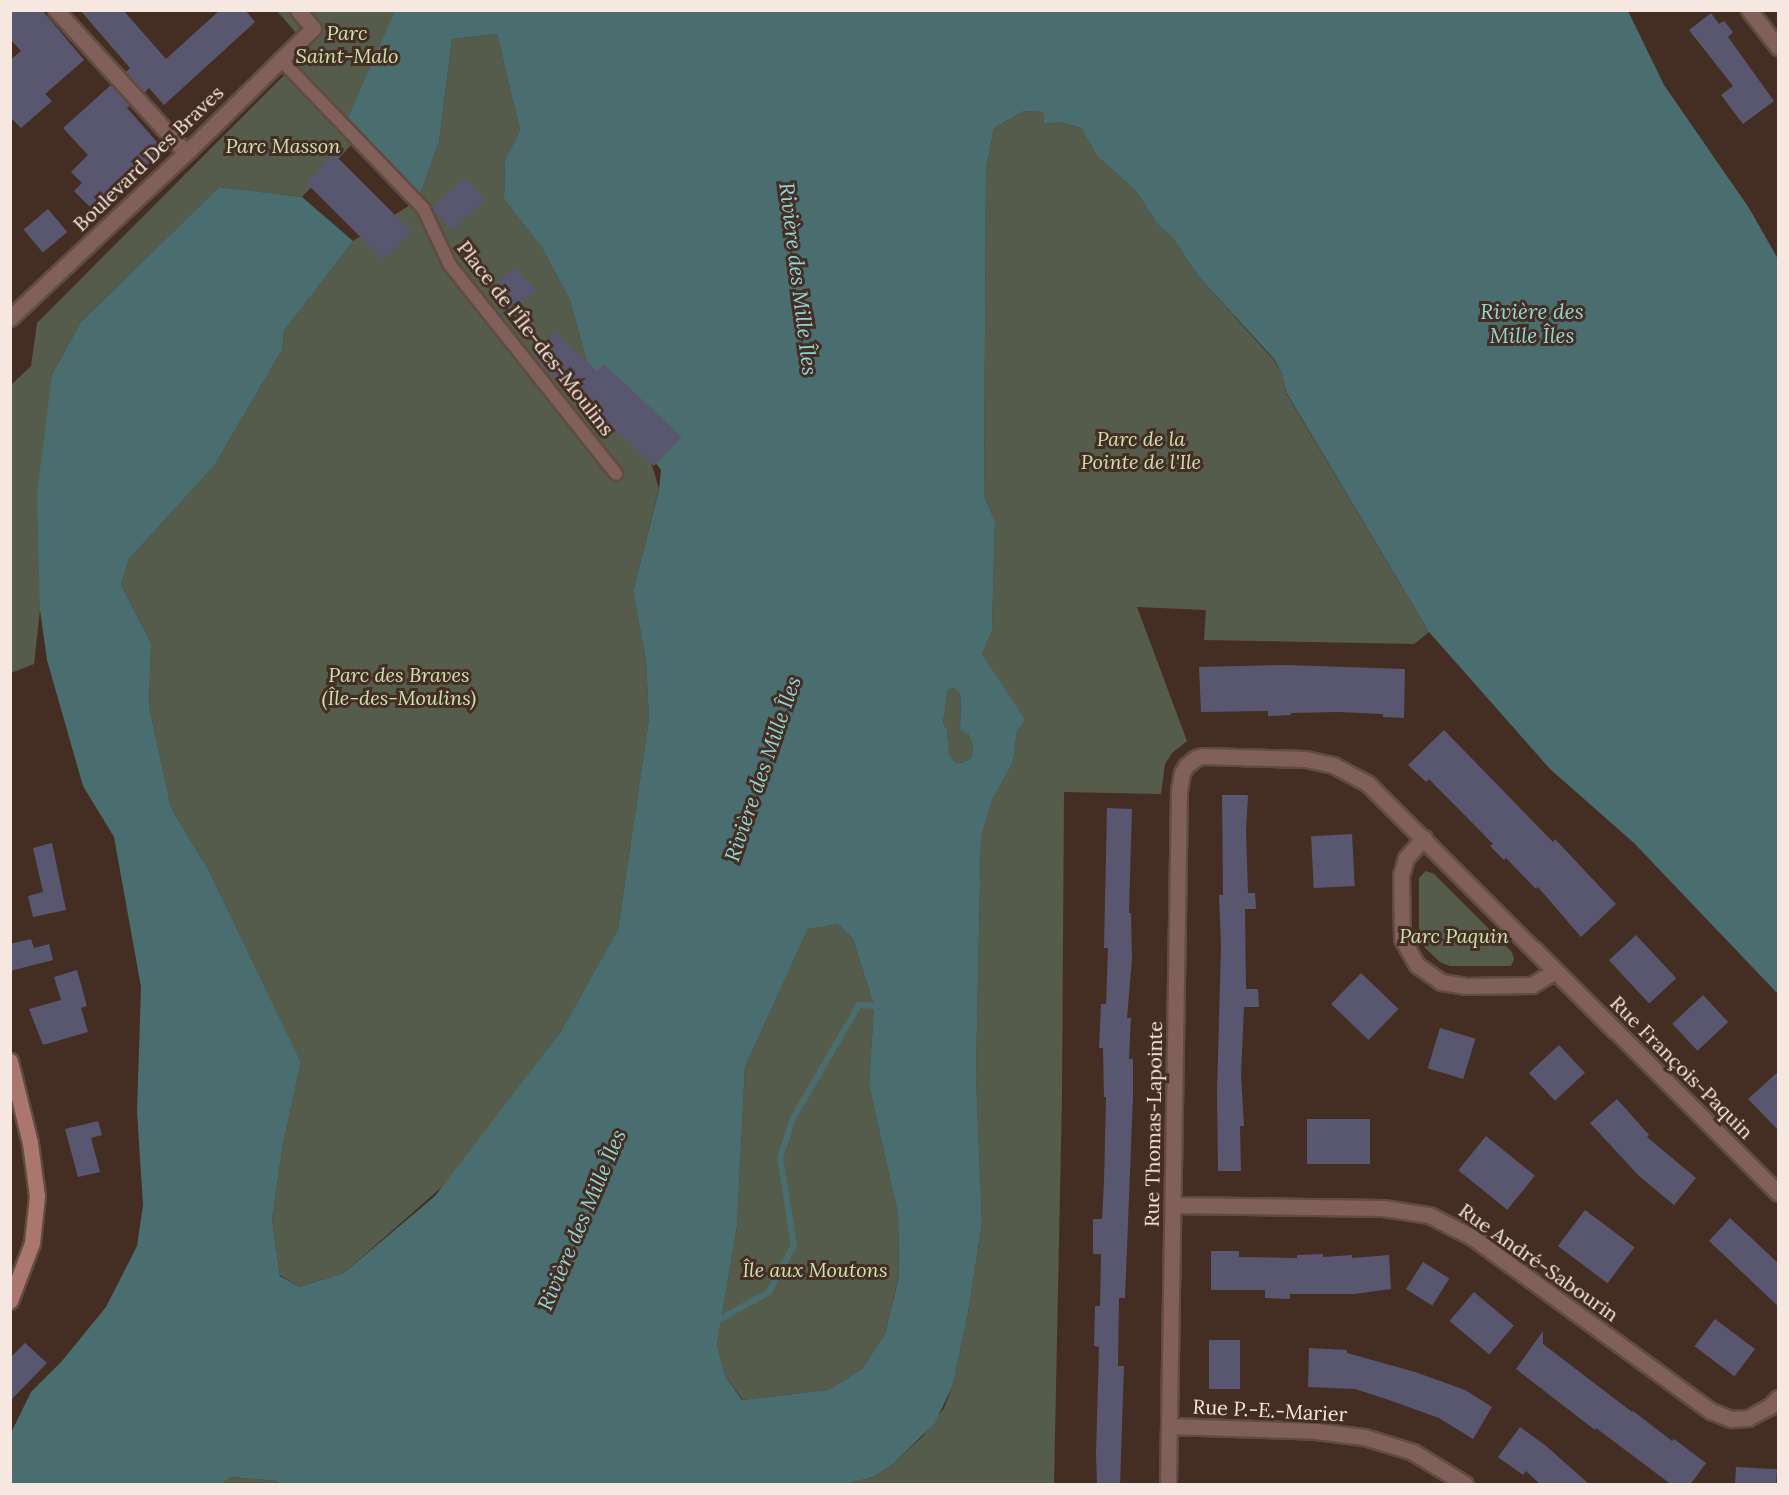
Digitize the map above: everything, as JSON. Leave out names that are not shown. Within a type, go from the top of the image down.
[{"type":"main road","points":[[10,1061],[30,1143],[37,1197],[32,1243],[10,1301]]},
{"type":"street","points":[[56,10],[186,153]]},
{"type":"street","name":"Boulevard Des Braves","points":[[10,318],[186,153],[313,28],[298,10]]},
{"type":"street","points":[[1749,10],[1779,47]]},
{"type":"street","name":"Place de l'Île-des-Moulins","points":[[280,59],[423,208],[450,265],[616,474]]},
{"type":"street","name":"Rue François-Paquin","points":[[1186,766],[1202,756],[1285,757],[1333,765],[1368,784],[1779,1193]]},
{"type":"street","name":"Rue Thomas-Lapointe","points":[[1168,1485],[1179,780],[1186,766]]},
{"type":"street","points":[[1424,838],[1406,858],[1401,875],[1402,939],[1417,965],[1441,982],[1465,986],[1532,985],[1555,971]]},
{"type":"street","name":"Rue André-Sabourin","points":[[1173,1205],[1383,1208],[1429,1215],[1472,1237],[1711,1411],[1731,1419],[1748,1418],[1764,1411],[1779,1398]]},
{"type":"street","name":"Rue P.-E.-Marier","points":[[1169,1426],[1316,1431],[1364,1437],[1413,1452],[1457,1482]]},
{"type":"green space","name":"Parc Masson","points":[[277,11],[395,11],[356,140],[302,197],[219,187],[81,322],[52,374],[40,610],[34,664],[11,673],[11,385],[31,366],[37,323],[310,49]]},
{"type":"green space","name":"Parc des Braves (Île-des-Moulins)","points":[[497,34],[520,130],[505,160],[504,199],[542,248],[570,300],[590,373],[649,455],[659,489],[633,591],[646,661],[649,719],[618,929],[560,1033],[452,1178],[344,1273],[299,1287],[280,1275],[272,1219],[283,1144],[301,1062],[209,871],[171,808],[149,706],[151,643],[121,585],[129,559],[214,466],[282,350],[284,331],[353,241],[418,200],[439,142],[452,39]]},
{"type":"green space","name":"Parc de la Pointe de l'Ile","points":[[1024,111],[1043,112],[1044,124],[1060,122],[1081,128],[1097,156],[1136,191],[1158,225],[1172,237],[1199,277],[1273,359],[1282,373],[1286,393],[1429,632],[1414,644],[1204,640],[1206,610],[1137,607],[1187,741],[1172,753],[1165,764],[1161,794],[1064,792],[1062,1096],[1054,1484],[846,1484],[873,1477],[892,1465],[923,1436],[944,1408],[953,1385],[968,1313],[982,1223],[976,1075],[981,838],[992,800],[1013,763],[1017,731],[1024,720],[982,654],[992,631],[995,521],[984,496],[986,171],[994,128]]},
{"type":"green space","points":[[954,688],[959,692],[961,701],[960,728],[969,735],[973,748],[971,758],[961,763],[955,762],[949,756],[947,729],[943,723],[948,690]]},
{"type":"green space","name":"Parc Paquin","points":[[1426,871],[1434,874],[1512,952],[1514,959],[1511,966],[1450,966],[1440,962],[1425,948],[1419,928],[1419,878]]},
{"type":"green space","name":"Île aux Moutons","points":[[838,924],[853,939],[874,1006],[869,1085],[898,1214],[899,1275],[885,1334],[862,1369],[828,1390],[743,1400],[725,1376],[717,1344],[737,1227],[745,1067],[808,929]]},
{"type":"green space","points":[[231,1477],[277,1481],[279,1484],[221,1484]]},
{"type":"water","name":"Rivière des Mille Îles","points":[[395,11],[1628,11],[1664,85],[1749,208],[1778,259],[1778,994],[1634,843],[1550,769],[1429,632],[1286,392],[1282,373],[1274,359],[1199,277],[1172,237],[1158,225],[1136,191],[1097,156],[1081,128],[1060,122],[1044,124],[1043,112],[1024,111],[994,128],[986,170],[984,496],[995,521],[992,631],[982,654],[1025,720],[1017,731],[1013,763],[992,800],[981,838],[976,1075],[982,1223],[968,1313],[953,1385],[935,1423],[892,1465],[873,1477],[846,1484],[279,1484],[277,1481],[231,1477],[221,1484],[11,1484],[10,1435],[31,1392],[62,1361],[106,1307],[137,1246],[143,1205],[137,1111],[141,987],[114,837],[83,786],[47,660],[40,610],[37,495],[52,374],[81,322],[219,187],[302,197],[353,241],[284,331],[282,350],[214,466],[129,559],[121,585],[151,643],[149,706],[171,808],[209,871],[301,1062],[283,1144],[272,1219],[280,1276],[299,1287],[344,1273],[435,1196],[560,1033],[618,929],[649,719],[646,661],[633,591],[659,490],[661,470],[590,373],[570,300],[542,248],[504,199],[505,160],[520,130],[497,34],[452,39],[439,142],[418,200],[344,127]],"holes":[[[954,688],[959,692],[961,701],[960,729],[969,735],[973,748],[971,758],[961,763],[955,762],[949,755],[947,729],[943,723],[948,690]],[[838,924],[853,939],[874,1006],[869,1085],[898,1214],[899,1276],[885,1334],[862,1369],[828,1390],[742,1400],[725,1376],[717,1344],[737,1227],[745,1067],[808,929]]]},
{"type":"building","points":[[10,10],[42,10],[84,60],[45,94],[52,101],[21,128],[10,117],[10,60],[21,51],[10,39]]},
{"type":"building","points":[[80,10],[123,10],[166,59],[220,10],[245,10],[255,22],[164,105],[149,88],[144,93],[126,72],[130,68]]},
{"type":"building","points":[[1711,13],[1719,24],[1724,21],[1733,32],[1728,37],[1774,101],[1743,124],[1721,95],[1733,86],[1689,30]]},
{"type":"building","points":[[111,85],[130,106],[127,108],[164,150],[97,214],[74,191],[82,183],[71,172],[88,155],[63,128]]},
{"type":"building","points":[[334,154],[412,232],[383,260],[306,182]]},
{"type":"building","points":[[465,178],[485,200],[452,230],[432,208]]},
{"type":"building","points":[[48,209],[67,232],[43,253],[23,230]]},
{"type":"building","points":[[514,267],[536,289],[512,312],[501,302],[509,294],[498,282]]},
{"type":"building","points":[[555,332],[597,371],[604,364],[682,437],[654,466],[568,384],[566,387],[533,356]]},
{"type":"building","points":[[1286,665],[1405,669],[1404,718],[1383,717],[1383,714],[1338,712],[1268,716],[1268,711],[1201,712],[1199,667]]},
{"type":"building","points":[[1444,730],[1553,842],[1555,839],[1616,904],[1581,937],[1538,887],[1536,889],[1506,858],[1504,860],[1490,846],[1493,844],[1429,779],[1426,782],[1408,765]]},
{"type":"building","points":[[1222,795],[1248,795],[1246,831],[1248,893],[1255,893],[1256,909],[1245,909],[1246,989],[1258,989],[1259,1007],[1244,1007],[1241,1075],[1244,1126],[1240,1126],[1241,1171],[1218,1171],[1217,1093],[1221,947],[1219,895],[1223,895]]},
{"type":"building","points":[[1107,808],[1132,809],[1129,913],[1131,913],[1132,959],[1127,1018],[1131,1018],[1129,1059],[1133,1059],[1133,1097],[1125,1298],[1119,1298],[1118,1366],[1124,1366],[1120,1485],[1097,1485],[1096,1453],[1099,1347],[1094,1346],[1095,1306],[1100,1306],[1101,1254],[1093,1254],[1093,1219],[1102,1219],[1104,1182],[1106,1097],[1104,1097],[1103,1048],[1099,1048],[1101,1004],[1106,1004],[1108,948],[1104,948]]},
{"type":"building","points":[[1352,834],[1355,886],[1314,888],[1311,836]]},
{"type":"building","points":[[52,843],[66,910],[33,917],[28,896],[43,892],[33,848]]},
{"type":"building","points":[[1636,935],[1676,978],[1649,1003],[1609,960]]},
{"type":"building","points":[[31,939],[34,948],[49,944],[53,960],[10,971],[10,944]]},
{"type":"building","points":[[77,970],[87,1006],[81,1008],[88,1032],[43,1045],[29,1009],[61,1000],[54,977]]},
{"type":"building","points":[[1361,973],[1398,1009],[1369,1040],[1331,1004]]},
{"type":"building","points":[[1703,995],[1728,1022],[1698,1051],[1672,1024]]},
{"type":"building","points":[[1440,1028],[1475,1039],[1463,1079],[1428,1068]]},
{"type":"building","points":[[1559,1045],[1585,1073],[1555,1101],[1529,1073]]},
{"type":"building","points":[[1779,1071],[1779,1131],[1748,1099]]},
{"type":"building","points":[[1617,1099],[1649,1135],[1647,1137],[1696,1178],[1674,1205],[1639,1176],[1590,1123]]},
{"type":"building","points":[[1307,1119],[1370,1119],[1370,1164],[1307,1164]]},
{"type":"building","points":[[98,1121],[102,1135],[91,1138],[100,1172],[78,1177],[65,1129]]},
{"type":"building","points":[[1486,1136],[1535,1176],[1507,1210],[1458,1170]]},
{"type":"building","points":[[1585,1210],[1635,1247],[1607,1283],[1558,1246]]},
{"type":"building","points":[[1730,1218],[1779,1264],[1779,1307],[1709,1241]]},
{"type":"building","points":[[1211,1251],[1239,1251],[1239,1257],[1297,1258],[1297,1255],[1323,1254],[1323,1257],[1352,1255],[1352,1258],[1389,1255],[1391,1289],[1354,1294],[1290,1294],[1290,1299],[1265,1298],[1265,1290],[1211,1290]]},
{"type":"building","points":[[1423,1262],[1449,1278],[1432,1306],[1406,1289]]},
{"type":"building","points":[[1474,1292],[1514,1325],[1489,1355],[1450,1321]]},
{"type":"building","points":[[1715,1319],[1755,1349],[1734,1376],[1695,1346]]},
{"type":"building","points":[[1543,1331],[1543,1344],[1632,1412],[1706,1463],[1690,1485],[1672,1485],[1596,1428],[1595,1430],[1516,1369]]},
{"type":"building","points":[[1209,1340],[1240,1340],[1240,1389],[1209,1389]]},
{"type":"building","points":[[25,1343],[47,1363],[10,1401],[10,1358]]},
{"type":"building","points":[[1309,1348],[1347,1350],[1347,1353],[1415,1372],[1465,1390],[1492,1407],[1473,1439],[1439,1418],[1355,1389],[1308,1387]]},
{"type":"building","points":[[1520,1427],[1545,1445],[1590,1485],[1541,1485],[1526,1471],[1523,1475],[1498,1457]]},
{"type":"building","points":[[1736,1467],[1777,1469],[1776,1484],[1735,1484]]},
{"type":"waterway","points":[[720,1319],[769,1292],[794,1245],[780,1158],[793,1118],[859,1005],[874,1006]]},
{"type":"park label","name":"Parc Saint-Malo","points":[[347,44]]}]
